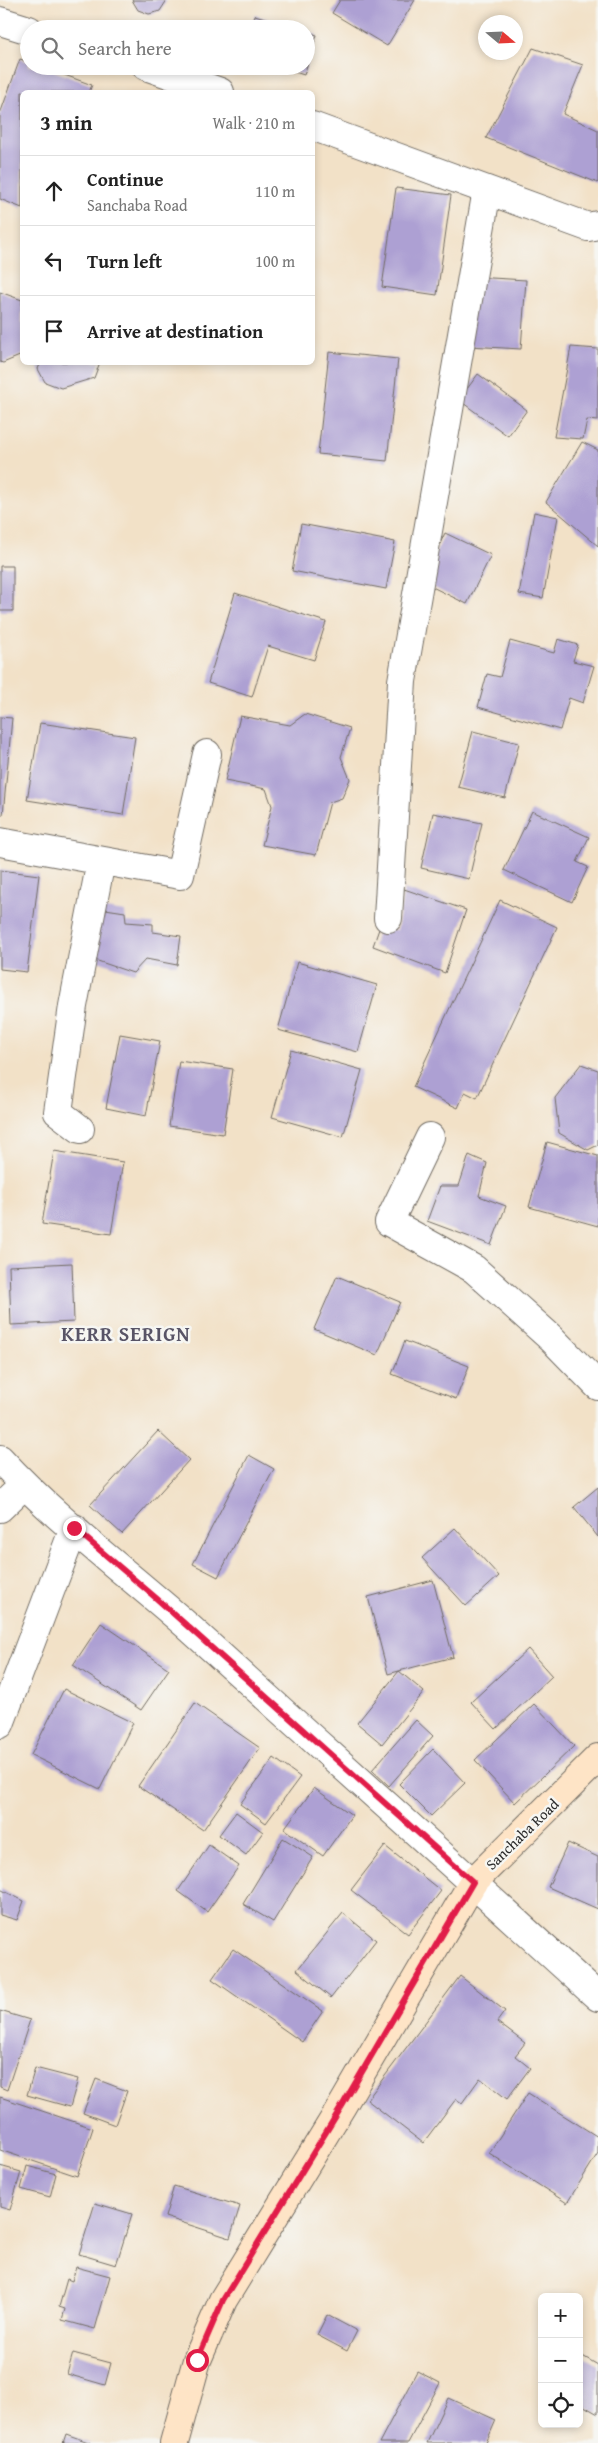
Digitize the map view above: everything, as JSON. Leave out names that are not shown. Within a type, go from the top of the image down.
[{"type":"street","points":[[0,21],[20,27]]},
{"type":"street","points":[[172,75],[214,90]]},
{"type":"street","points":[[315,127],[588,227],[598,225]]},
{"type":"street","points":[[388,918],[402,681],[487,190]]},
{"type":"street","points":[[0,842],[180,875],[207,754]]},
{"type":"street","points":[[80,1129],[58,1112],[73,1006],[102,861]]},
{"type":"street","points":[[430,1137],[388,1222],[474,1269],[552,1339],[598,1386]]},
{"type":"street","points":[[0,1459],[24,1485],[163,1605],[473,1882],[598,1997]]},
{"type":"street","points":[[0,1508],[24,1485]]},
{"type":"street","points":[[0,1724],[74,1528]]},
{"type":"street","name":"Sanchaba Road","points":[[174,2443],[197,2360],[223,2300],[342,2106],[473,1882],[598,1758]]},
{"type":"building","points":[[132,0],[167,0],[160,11],[149,14],[138,10]]},
{"type":"building","points":[[340,0],[415,0],[387,46],[332,13]]},
{"type":"building","points":[[255,15],[271,20],[254,20]]},
{"type":"building","points":[[533,48],[583,65],[563,114],[598,130],[598,183],[486,138]]},
{"type":"building","points":[[20,59],[20,75],[65,75],[92,85],[90,90],[20,90],[20,207],[0,199],[0,114]]},
{"type":"building","points":[[396,188],[451,195],[437,295],[382,287]]},
{"type":"building","points":[[474,277],[526,280],[521,349],[469,346]]},
{"type":"building","points":[[0,292],[20,299],[20,356],[3,363],[0,362]]},
{"type":"building","points":[[571,347],[598,349],[598,421],[587,420],[583,439],[554,437]]},
{"type":"building","points":[[329,352],[398,359],[387,461],[318,454]]},
{"type":"building","points":[[40,365],[99,365],[94,378],[61,388],[45,382],[38,369]]},
{"type":"building","points":[[478,374],[527,410],[508,436],[459,400]]},
{"type":"building","points":[[582,442],[598,450],[598,546],[546,502]]},
{"type":"building","points":[[534,512],[558,517],[543,598],[519,594]]},
{"type":"building","points":[[301,524],[395,542],[386,589],[292,571]]},
{"type":"building","points":[[445,533],[491,555],[467,604],[422,582]]},
{"type":"building","points":[[0,566],[13,566],[13,611],[0,611]]},
{"type":"building","points":[[235,593],[326,622],[314,660],[268,646],[252,697],[208,683]]},
{"type":"building","points":[[558,639],[578,645],[573,661],[594,666],[583,703],[569,698],[560,730],[478,707],[487,674],[500,677],[510,641],[554,653]]},
{"type":"building","points":[[305,714],[350,728],[341,757],[350,779],[342,798],[330,802],[316,855],[262,845],[272,806],[266,789],[225,781],[240,716],[290,725]]},
{"type":"building","points":[[0,717],[12,718],[3,815],[0,815]]},
{"type":"building","points":[[40,723],[135,737],[123,815],[27,800]]},
{"type":"building","points":[[473,731],[519,743],[505,798],[458,787]]},
{"type":"building","points":[[532,811],[589,837],[577,862],[588,867],[572,902],[504,870]]},
{"type":"building","points":[[433,813],[482,823],[469,879],[421,868]]},
{"type":"building","points":[[0,870],[39,875],[27,972],[0,969]]},
{"type":"building","points":[[404,889],[466,910],[445,973],[373,946],[379,929],[397,930]]},
{"type":"building","points":[[500,900],[557,927],[477,1098],[465,1092],[458,1108],[413,1087]]},
{"type":"building","points":[[99,908],[125,912],[126,922],[153,924],[153,932],[181,936],[177,965],[146,959],[133,973],[89,958]]},
{"type":"building","points":[[297,962],[377,985],[358,1052],[278,1030]]},
{"type":"building","points":[[120,1034],[160,1041],[146,1116],[106,1108]]},
{"type":"building","points":[[291,1050],[362,1070],[343,1137],[272,1117]]},
{"type":"building","points":[[179,1061],[233,1069],[223,1134],[169,1126]]},
{"type":"building","points":[[581,1064],[598,1070],[598,1145],[588,1150],[559,1133],[555,1098]]},
{"type":"building","points":[[547,1142],[598,1156],[598,1226],[529,1207]]},
{"type":"building","points":[[54,1151],[123,1162],[111,1234],[42,1224]]},
{"type":"building","points":[[469,1155],[487,1163],[479,1196],[506,1206],[491,1245],[427,1221],[440,1186],[459,1186]]},
{"type":"building","points":[[72,1263],[74,1322],[11,1325],[9,1266]]},
{"type":"building","points":[[337,1276],[400,1302],[377,1355],[314,1329]]},
{"type":"building","points":[[405,1341],[469,1366],[456,1399],[392,1374]]},
{"type":"building","points":[[158,1431],[189,1460],[122,1534],[90,1505]]},
{"type":"building","points":[[249,1455],[274,1469],[218,1577],[193,1564]]},
{"type":"building","points":[[598,1487],[598,1537],[574,1507]]},
{"type":"building","points":[[455,1528],[499,1576],[466,1606],[422,1558]]},
{"type":"building","points":[[433,1580],[453,1657],[388,1674],[368,1597]]},
{"type":"building","points":[[101,1623],[169,1669],[141,1710],[73,1665]]},
{"type":"building","points":[[528,1649],[552,1676],[496,1729],[471,1702]]},
{"type":"building","points":[[399,1671],[424,1692],[382,1744],[357,1723]]},
{"type":"building","points":[[64,1689],[133,1723],[100,1789],[31,1755]]},
{"type":"building","points":[[195,1703],[260,1748],[203,1830],[138,1786]]},
{"type":"building","points":[[534,1704],[574,1746],[515,1803],[475,1760]]},
{"type":"building","points":[[416,1720],[433,1736],[389,1786],[372,1770]]},
{"type":"building","points":[[433,1749],[465,1783],[431,1816],[399,1784]]},
{"type":"building","points":[[274,1758],[300,1777],[266,1823],[240,1804]]},
{"type":"building","points":[[314,1788],[352,1815],[323,1856],[284,1829]]},
{"type":"building","points":[[236,1812],[263,1832],[246,1855],[219,1835]]},
{"type":"building","points":[[283,1838],[313,1857],[273,1922],[243,1904]]},
{"type":"building","points":[[568,1843],[598,1857],[598,1909],[548,1887]]},
{"type":"building","points":[[209,1845],[239,1866],[207,1912],[178,1891]]},
{"type":"building","points":[[385,1846],[441,1891],[408,1934],[351,1890]]},
{"type":"building","points":[[0,1889],[24,1901],[17,1920],[0,1915]]},
{"type":"building","points":[[343,1913],[376,1940],[331,1998],[297,1970]]},
{"type":"building","points":[[233,1949],[323,2011],[302,2042],[212,1979]]},
{"type":"building","points":[[460,1976],[505,2011],[497,2022],[525,2043],[515,2056],[530,2068],[507,2099],[480,2078],[462,2103],[456,2099],[423,2143],[367,2100]]},
{"type":"building","points":[[0,2011],[30,2020],[7,2090],[0,2087]]},
{"type":"building","points":[[35,2068],[78,2079],[70,2107],[27,2095]]},
{"type":"building","points":[[96,2079],[127,2091],[115,2125],[83,2113]]},
{"type":"building","points":[[528,2093],[598,2137],[598,2153],[567,2203],[489,2153]]},
{"type":"building","points":[[0,2097],[93,2128],[77,2176],[0,2150]]},
{"type":"building","points":[[0,2166],[21,2172],[10,2210],[0,2207]]},
{"type":"building","points":[[27,2166],[56,2174],[50,2197],[21,2189]]},
{"type":"building","points":[[174,2186],[240,2206],[230,2238],[165,2217]]},
{"type":"building","points":[[95,2203],[132,2214],[116,2265],[79,2254]]},
{"type":"building","points":[[76,2267],[110,2276],[95,2329],[62,2320],[65,2309],[59,2307],[67,2279],[72,2281]]},
{"type":"building","points":[[327,2315],[357,2331],[347,2351],[317,2335]]},
{"type":"building","points":[[73,2353],[111,2363],[105,2385],[67,2374]]},
{"type":"building","points":[[583,2356],[598,2365],[598,2414],[583,2405]]},
{"type":"building","points":[[417,2371],[440,2383],[408,2443],[379,2443]]},
{"type":"building","points":[[448,2398],[496,2420],[486,2443],[427,2443]]},
{"type":"building","points":[[66,2434],[91,2443],[63,2443]]},
{"type":"district","name":"KERR SERIGN","points":[[126,1333]]},
{"type":"route","points":[[74,1528],[156,1598],[473,1882],[342,2106],[223,2300],[197,2360]]}]
